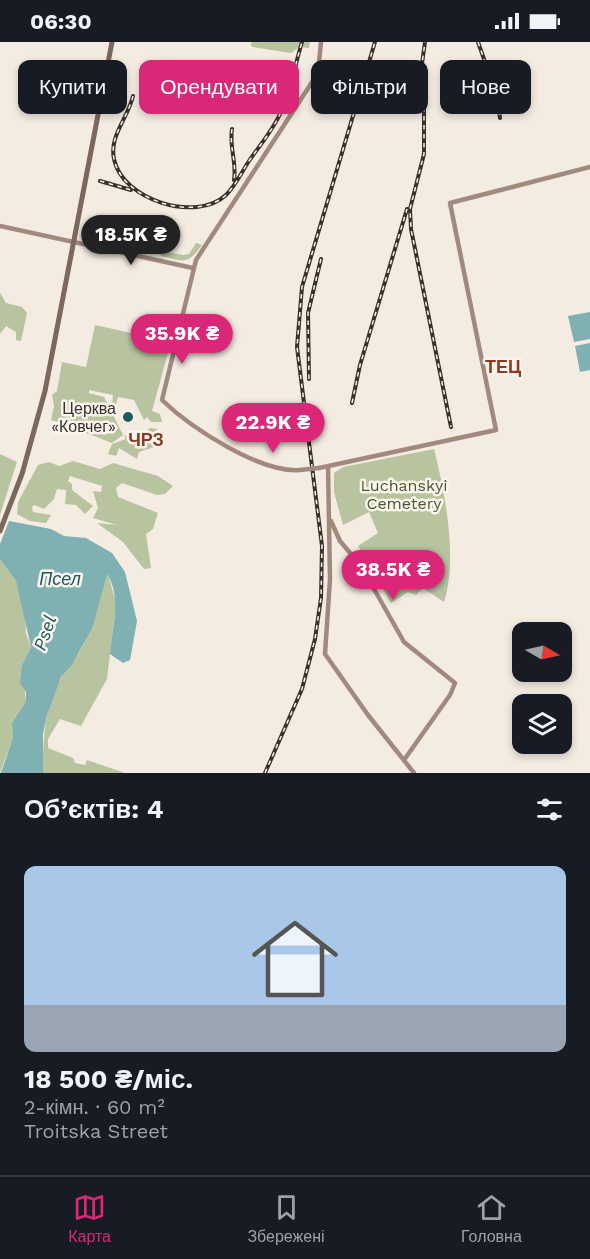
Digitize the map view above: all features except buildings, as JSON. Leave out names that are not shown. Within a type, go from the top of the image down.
[{"type":"main road","points":[[0,531],[33,437],[45,391],[112,42]]},
{"type":"main road","points":[[321,42],[318,73],[193,268],[162,400],[223,443],[251,457],[280,468],[300,471],[496,430],[450,203],[590,167]]},
{"type":"main road","points":[[0,226],[193,268]]},
{"type":"main road","points":[[328,466],[330,593],[325,654],[414,773]]},
{"type":"main road","points":[[330,520],[340,541],[361,566],[404,642],[455,683],[450,695],[404,760]]},
{"type":"green space","points":[[252,42],[310,42],[309,48],[299,47],[291,53],[253,47],[250,45]]},
{"type":"green space","points":[[196,243],[202,245],[188,259],[180,260],[161,256],[160,251],[189,254]]},
{"type":"green space","points":[[0,293],[6,303],[22,307],[27,313],[21,341],[16,340],[16,332],[6,326],[0,334]]},
{"type":"green space","points":[[95,325],[171,342],[152,411],[160,414],[162,422],[151,422],[147,417],[144,420],[134,400],[118,397],[116,404],[112,404],[113,395],[89,390],[89,393],[104,397],[123,435],[112,443],[76,429],[73,431],[57,428],[58,422],[51,420],[54,406],[52,395],[57,391],[62,362],[86,367]]},
{"type":"green space","points":[[150,428],[157,429],[157,446],[139,452],[137,459],[119,448],[116,456],[108,454],[112,444],[126,439],[124,435],[138,441]]},
{"type":"green space","name":"Luchanskyi Cemetery","points":[[434,449],[446,505],[450,546],[448,585],[444,602],[423,588],[416,595],[408,592],[391,603],[358,546],[378,533],[369,512],[343,525],[334,492],[334,473],[343,467]]},
{"type":"green space","points":[[0,454],[17,462],[0,515]]},
{"type":"green space","points":[[73,461],[100,469],[113,463],[158,476],[173,486],[165,494],[157,495],[122,483],[116,488],[118,497],[158,513],[153,529],[146,534],[151,568],[144,569],[123,542],[97,523],[117,525],[93,518],[98,508],[93,491],[101,492],[102,486],[70,476],[68,481],[72,484],[72,490],[93,506],[85,514],[76,505],[65,504],[66,490],[57,489],[54,499],[44,509],[34,505],[32,507],[33,512],[51,515],[46,523],[30,521],[17,514],[18,502],[38,465],[49,462],[59,466]]},
{"type":"green space","points":[[0,559],[16,581],[25,613],[26,634],[31,647],[22,665],[26,701],[12,723],[13,737],[0,773]]},
{"type":"green space","points":[[108,574],[116,603],[107,679],[81,726],[60,719],[48,739],[48,748],[73,758],[75,763],[85,765],[87,760],[125,773],[43,773],[44,737],[51,701],[61,678],[73,663],[89,632],[105,576]]},
{"type":"water","points":[[590,312],[590,339],[574,342],[568,316]]},
{"type":"water","points":[[590,343],[590,370],[580,372],[575,346]]},
{"type":"water","name":"Псел","points":[[9,521],[51,529],[64,536],[86,538],[112,553],[125,572],[137,621],[130,660],[123,663],[110,654],[115,603],[112,583],[107,574],[93,626],[72,665],[61,677],[47,715],[43,734],[43,773],[1,773],[13,737],[12,723],[26,701],[26,692],[20,683],[22,665],[31,647],[16,581],[0,559],[0,544]]},
{"type":"railway","points":[[133,96],[114,143],[114,159],[120,173],[131,186],[145,196],[162,203],[179,207],[197,207],[213,203],[226,195],[233,187],[278,119],[288,95],[302,42]]},
{"type":"railway","points":[[265,773],[302,689],[315,639],[321,598],[322,546],[297,347],[302,287],[375,42]]},
{"type":"railway","points":[[422,60],[425,42]]},
{"type":"railway","points":[[478,42],[496,93],[500,118]]},
{"type":"railway","points":[[424,114],[424,154],[410,209],[411,229],[451,427]]},
{"type":"railway","points":[[232,129],[234,180]]},
{"type":"railway","points":[[100,181],[131,190]]},
{"type":"railway","points":[[352,403],[360,365],[407,209]]},
{"type":"railway","points":[[309,379],[308,313],[321,259]]},
{"type":"place","name":"Церква «Ковчег»","points":[[128,417]]},
{"type":"district","name":"ТЕЦ","points":[[503,367]]},
{"type":"district","name":"ЧРЗ","points":[[146,440]]},
{"type":"water label","name":"Psel","points":[[45,633]]}]
